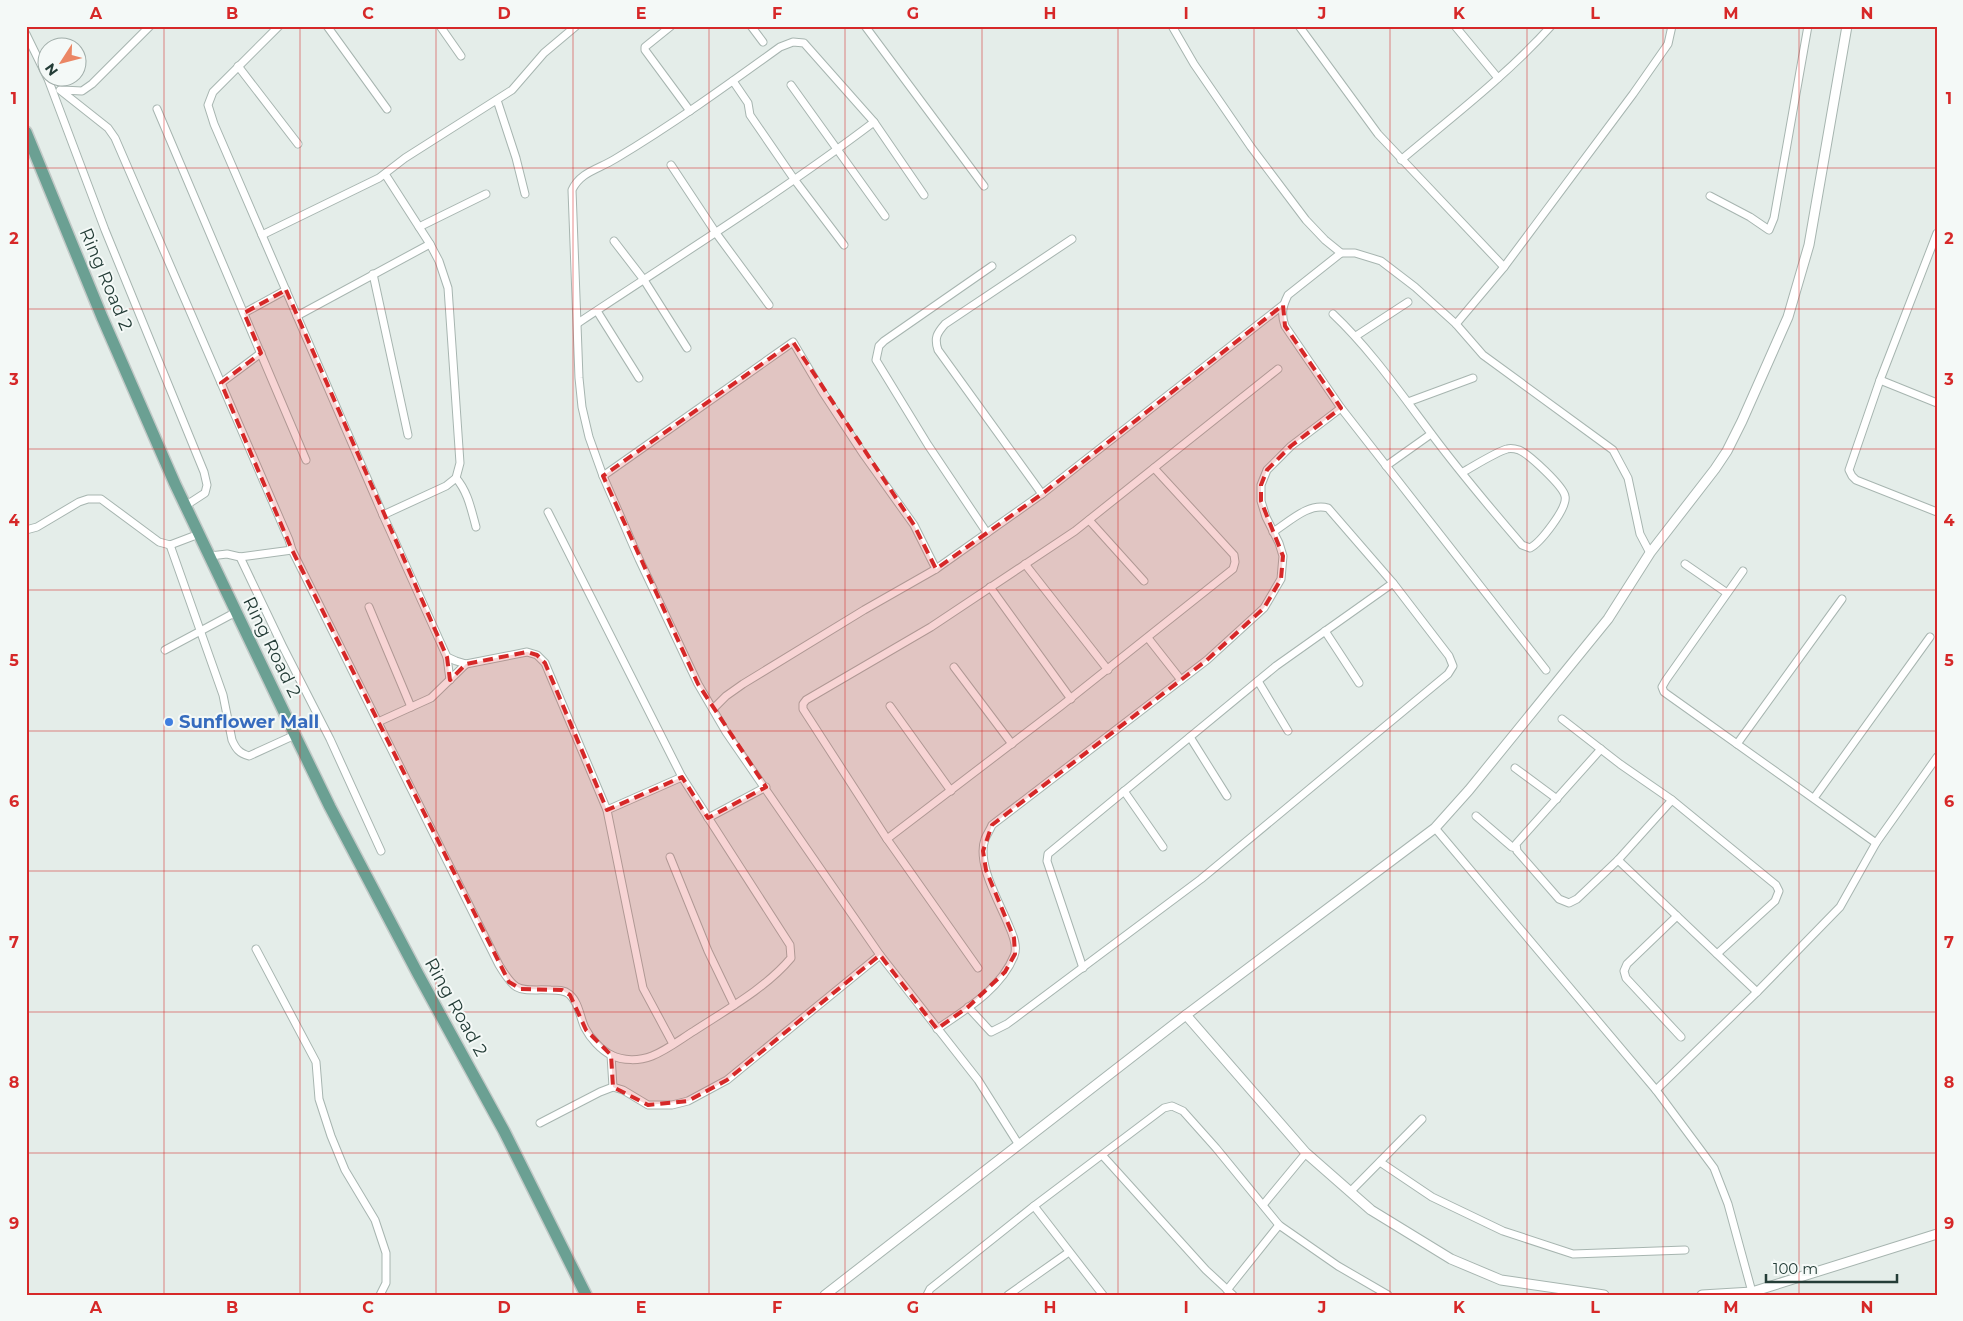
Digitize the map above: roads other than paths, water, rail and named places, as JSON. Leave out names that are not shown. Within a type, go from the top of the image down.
[{"type":"main road","name":"Ring Road 2","points":[[26,132],[102,317],[185,506],[295,735],[330,807],[418,974],[504,1131],[586,1295]]},
{"type":"street","points":[[60,90],[82,91],[92,84],[150,26]]},
{"type":"street","points":[[279,26],[212,92],[208,105],[214,124],[383,515],[447,657],[450,680]]},
{"type":"street","points":[[326,26],[387,109]]},
{"type":"street","points":[[440,26],[461,56]]},
{"type":"street","points":[[262,235],[379,178],[405,158],[497,100],[512,90],[544,53],[576,26]]},
{"type":"street","points":[[671,26],[649,42],[645,50],[690,111]]},
{"type":"street","points":[[751,26],[763,42]]},
{"type":"street","points":[[865,26],[984,186]]},
{"type":"street","points":[[1172,26],[1194,64],[1250,147],[1306,220],[1325,240],[1341,253]]},
{"type":"street","points":[[1299,26],[1378,134],[1504,267]]},
{"type":"street","points":[[1455,26],[1498,78]]},
{"type":"street","points":[[1401,160],[1532,48],[1552,26]]},
{"type":"street","points":[[1456,324],[1504,267],[1668,44],[1672,26]]},
{"type":"street","points":[[1710,196],[1750,217],[1769,230],[1774,218],[1808,26]]},
{"type":"street","points":[[825,1295],[1186,1015],[1435,828],[1469,790],[1608,619],[1650,553],[1727,451],[1788,317],[1809,245],[1847,26]]},
{"type":"street","points":[[26,34],[38,59]]},
{"type":"street","points":[[924,195],[874,122],[804,43],[793,42],[780,47],[690,111],[576,181],[572,190],[582,407],[589,437],[603,476],[639,559],[698,684],[726,732],[766,787],[880,955],[978,1080],[1019,1146]]},
{"type":"street","points":[[238,66],[298,144]]},
{"type":"street","points":[[733,81],[748,103],[750,115],[794,179],[844,245]]},
{"type":"street","points":[[791,85],[885,216]]},
{"type":"street","points":[[51,88],[105,230],[204,472],[207,485],[205,493],[185,506]]},
{"type":"street","points":[[60,90],[108,128],[115,138],[292,550],[499,965],[509,982],[521,989],[562,990],[570,995],[575,1001],[586,1030],[597,1044],[611,1055],[630,1061],[652,1056],[734,1006],[783,968],[791,958],[790,945],[682,777],[548,512]]},
{"type":"street","points":[[497,100],[516,158],[525,194]]},
{"type":"street","points":[[157,109],[306,460]]},
{"type":"street","points":[[578,323],[716,233],[874,122]]},
{"type":"street","points":[[671,165],[716,233],[769,305]]},
{"type":"street","points":[[383,515],[446,486],[456,478],[460,463],[448,288],[439,261],[430,244],[385,174]]},
{"type":"street","points":[[419,227],[486,194]]},
{"type":"street","points":[[1937,233],[1880,380],[1849,470],[1856,480],[1937,512]]},
{"type":"street","points":[[1042,494],[938,350],[935,342],[937,332],[945,324],[1072,239]]},
{"type":"street","points":[[614,241],[644,280],[687,348]]},
{"type":"street","points":[[297,316],[430,244]]},
{"type":"street","points":[[1546,670],[1341,408],[1285,326],[1281,316],[1283,304],[1288,295],[1341,253],[1355,253],[1381,261],[1415,287],[1456,324],[1483,355],[1613,450],[1628,478],[1640,534],[1650,553]]},
{"type":"street","points":[[987,533],[928,445],[876,360],[878,346],[884,341],[992,266]]},
{"type":"street","points":[[374,274],[408,435]]},
{"type":"street","points":[[244,313],[286,290]]},
{"type":"street","points":[[1356,336],[1408,302]]},
{"type":"street","points":[[713,708],[743,684],[864,610],[936,569],[987,533],[1042,494],[1283,304]]},
{"type":"street","points":[[597,311],[639,378]]},
{"type":"street","points":[[1333,314],[1356,336],[1431,434],[1522,545],[1530,548],[1538,544],[1565,505],[1566,496],[1562,488],[1528,456],[1518,450],[1508,449],[1463,472]]},
{"type":"street","points":[[603,476],[793,342],[853,439],[914,525],[936,569]]},
{"type":"street","points":[[221,383],[261,353]]},
{"type":"street","points":[[978,968],[887,839],[803,709],[803,704],[931,626],[1089,520],[1278,369]]},
{"type":"street","points":[[1408,402],[1473,378]]},
{"type":"street","points":[[1880,380],[1937,403]]},
{"type":"street","points":[[937,1029],[989,990],[1005,972],[1015,954],[1014,938],[986,870],[983,851],[985,839],[992,825],[1207,660],[1264,608],[1281,579],[1284,556],[1266,517],[1261,501],[1261,485],[1267,470],[1291,446],[1341,408]]},
{"type":"street","points":[[1386,466],[1431,434]]},
{"type":"street","points":[[887,839],[1071,699],[1233,569],[1234,555],[1154,468]]},
{"type":"street","points":[[456,478],[463,486],[476,527]]},
{"type":"street","points":[[26,530],[37,527],[79,502],[88,499],[101,499],[159,542],[170,545],[199,534]]},
{"type":"street","points":[[968,1007],[991,1032],[1007,1024],[1201,879],[1448,674],[1453,666],[1449,656],[1393,583],[1328,508],[1313,506],[1273,532]]},
{"type":"street","points":[[1089,520],[1144,581]]},
{"type":"street","points":[[170,545],[223,695],[232,740],[238,752],[249,756],[254,755],[295,735]]},
{"type":"street","points":[[210,556],[227,554],[240,557],[292,550]]},
{"type":"street","points":[[240,557],[282,646],[330,739],[381,851]]},
{"type":"street","points":[[1026,564],[1108,670]]},
{"type":"street","points":[[1685,564],[1727,593]]},
{"type":"street","points":[[1743,571],[1662,687],[1664,692],[1876,843]]},
{"type":"street","points":[[1083,968],[1047,861],[1048,854],[1258,681],[1393,583]]},
{"type":"street","points":[[990,587],[1071,699]]},
{"type":"street","points":[[1736,744],[1842,599]]},
{"type":"street","points":[[369,607],[411,707]]},
{"type":"street","points":[[165,650],[236,612]]},
{"type":"street","points":[[1325,631],[1359,682]]},
{"type":"street","points":[[1148,638],[1181,680]]},
{"type":"street","points":[[1814,798],[1930,638]]},
{"type":"street","points":[[447,657],[466,664],[527,652],[537,655],[545,662],[607,810],[643,988],[673,1044]]},
{"type":"street","points":[[378,722],[431,698],[466,664]]},
{"type":"street","points":[[954,667],[1012,744]]},
{"type":"street","points":[[1258,681],[1288,731]]},
{"type":"street","points":[[890,706],[951,791]]},
{"type":"street","points":[[1562,719],[1672,800],[1776,885],[1779,891],[1776,901],[1717,954]]},
{"type":"street","points":[[1190,737],[1227,796]]},
{"type":"street","points":[[1516,848],[1516,844],[1601,749]]},
{"type":"street","points":[[1656,1090],[1757,992],[1840,907],[1876,843],[1937,757]]},
{"type":"street","points":[[1515,768],[1557,799]]},
{"type":"street","points":[[607,810],[682,777]]},
{"type":"street","points":[[708,818],[766,787]]},
{"type":"street","points":[[1124,790],[1163,847]]},
{"type":"street","points":[[1476,816],[1516,848],[1559,898],[1569,903],[1577,899],[1618,860],[1672,800]]},
{"type":"street","points":[[1435,828],[1656,1090],[1714,1168],[1728,1204],[1752,1292]]},
{"type":"street","points":[[670,857],[708,951],[734,1006]]},
{"type":"street","points":[[1618,860],[1757,992]]},
{"type":"street","points":[[1677,916],[1627,964],[1624,971],[1626,978],[1681,1037]]},
{"type":"street","points":[[256,949],[316,1062],[319,1099],[331,1136],[345,1170],[365,1200],[375,1220],[386,1253],[386,1283],[380,1295]]},
{"type":"street","points":[[540,1123],[613,1087],[623,1090],[648,1105],[672,1105],[688,1101],[727,1080],[880,955]]},
{"type":"street","points":[[1186,1015],[1306,1153],[1371,1210],[1451,1259],[1502,1280],[1604,1295]]},
{"type":"street","points":[[611,1055],[613,1087]]},
{"type":"street","points":[[927,1295],[930,1289],[1034,1206],[1103,1156],[1164,1108],[1172,1106],[1183,1110],[1279,1225],[1338,1266],[1388,1295]]},
{"type":"street","points":[[1350,1192],[1422,1119]]},
{"type":"street","points":[[1263,1205],[1306,1153]]},
{"type":"street","points":[[1103,1156],[1206,1270],[1230,1292],[1279,1225]]},
{"type":"street","points":[[1380,1162],[1432,1197],[1503,1231],[1573,1254],[1684,1250]]},
{"type":"street","points":[[1034,1206],[1103,1295]]},
{"type":"street","points":[[1702,1295],[1752,1292],[1937,1234]]},
{"type":"street","points":[[1008,1295],[1069,1252]]},
{"type":"place","name":"Sunflower Mall","points":[[169,722]]}]
